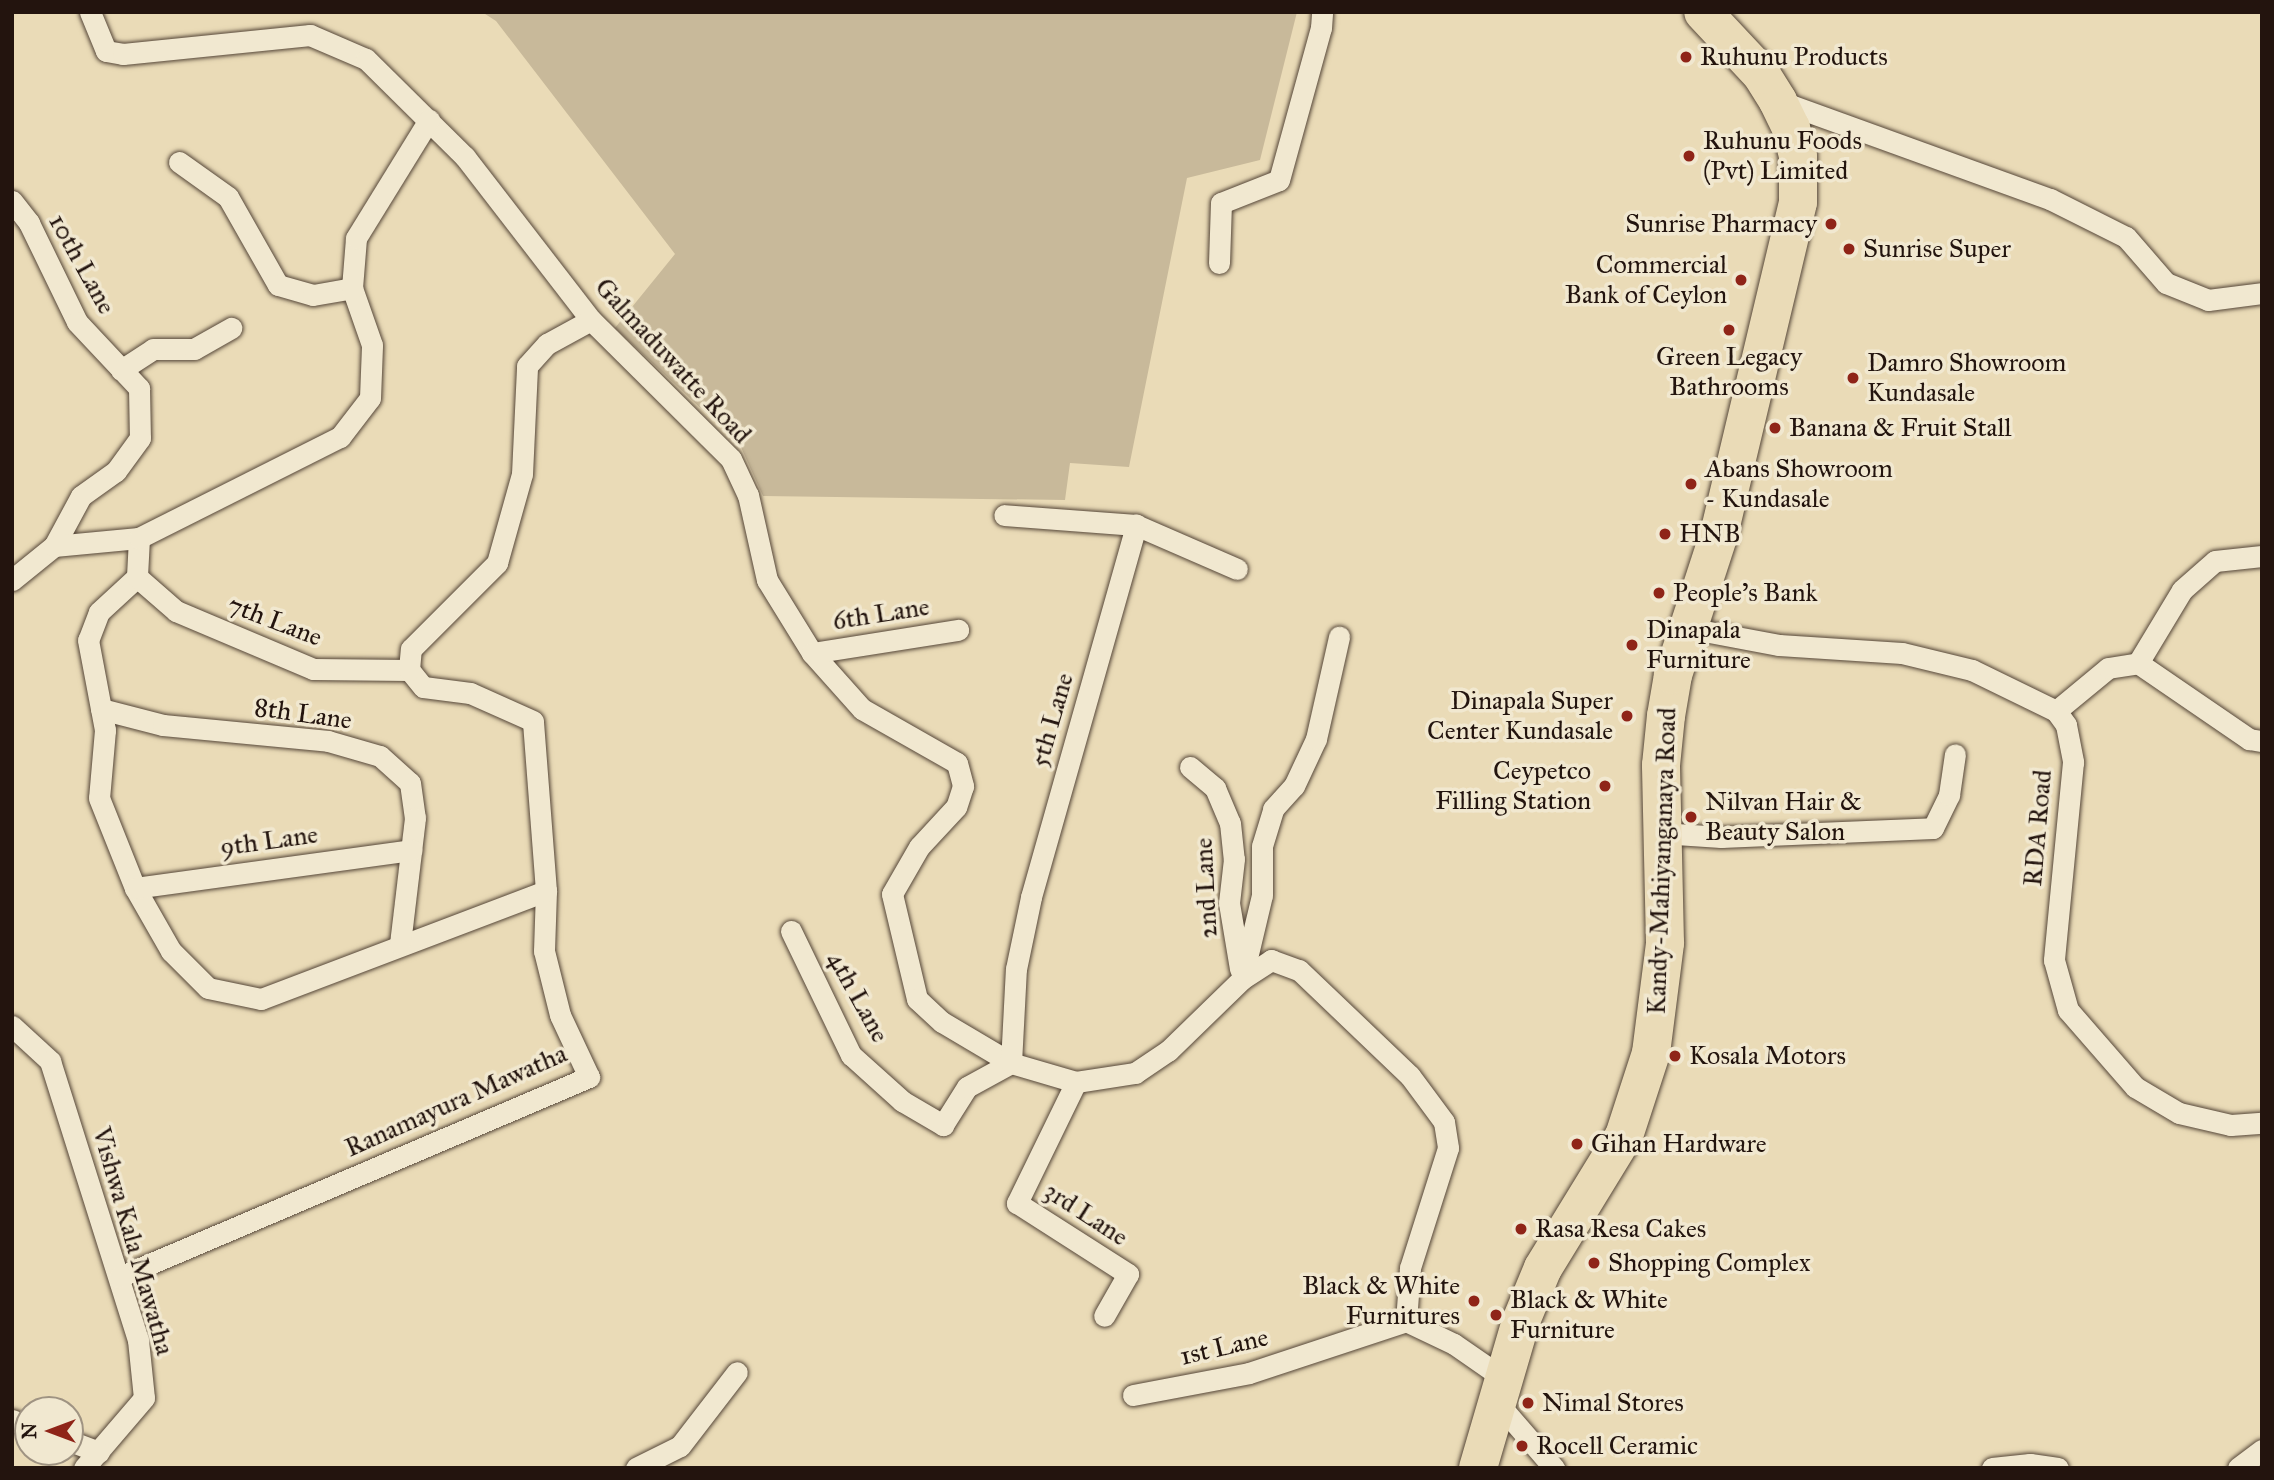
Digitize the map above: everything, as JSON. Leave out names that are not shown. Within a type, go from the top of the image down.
[{"type":"highway","name":"Kandy-Mahiyanganaya Road","points":[[1478,1468],[1500,1389],[1543,1268],[1624,1136],[1640,1097],[1659,1004],[1665,943],[1661,765],[1673,675],[1719,534],[1798,202],[1798,156],[1791,128],[1778,101],[1762,75],[1703,12]]},
{"type":"street","name":"Galmaduwatte Road","points":[[90,12],[106,51],[123,54],[310,36],[366,59],[465,157],[591,320],[731,459],[748,495],[767,580],[812,653],[862,709],[957,763],[963,786],[956,807],[919,848],[892,894],[918,999],[942,1022],[1011,1063],[1076,1083],[1135,1073],[1168,1051],[1242,979],[1271,960],[1299,970],[1410,1076],[1444,1122],[1448,1148],[1410,1268],[1406,1321]]},
{"type":"street","points":[[1219,263],[1221,203],[1279,180],[1321,28],[1322,12]]},
{"type":"street","points":[[1778,101],[2050,199],[2126,237],[2166,283],[2208,300],[2262,293]]},
{"type":"street","points":[[54,546],[139,538],[340,437],[370,398],[372,345],[352,288],[356,239],[429,120]]},
{"type":"street","points":[[179,162],[228,197],[278,285],[313,295],[352,288]]},
{"type":"street","name":"10th Lane","points":[[12,201],[29,223],[77,322],[139,388],[140,438],[116,471],[81,496],[54,546],[12,580]]},
{"type":"street","points":[[409,670],[411,649],[497,563],[523,474],[527,366],[547,344],[591,320]]},
{"type":"street","points":[[121,370],[153,349],[194,349],[231,328]]},
{"type":"street","points":[[1004,515],[1136,525],[1237,569]]},
{"type":"street","name":"5th Lane","points":[[1011,1063],[1016,969],[1031,897],[1136,525]]},
{"type":"street","points":[[139,538],[137,577],[99,611],[88,640],[106,730],[99,798],[135,888],[171,951],[208,988],[261,999],[400,944],[546,891]]},
{"type":"street","points":[[2138,663],[2182,590],[2215,561],[2262,556]]},
{"type":"street","name":"7th Lane","points":[[137,577],[176,611],[313,669],[409,670]]},
{"type":"street","points":[[1688,628],[1779,645],[1902,653],[1972,670],[2056,711],[2108,668],[2138,663],[2249,738],[2262,741]]},
{"type":"street","name":"6th Lane","points":[[812,653],[958,630]]},
{"type":"street","points":[[1242,979],[1262,895],[1262,846],[1273,809],[1294,786],[1316,738],[1339,637]]},
{"type":"street","name":"Ranamayura Mawatha","points":[[119,1277],[589,1077],[561,1015],[544,951],[546,891],[533,721],[470,693],[424,687],[409,670]]},
{"type":"street","name":"8th Lane","points":[[101,709],[163,725],[328,741],[380,756],[410,783],[415,818],[400,944]]},
{"type":"street","name":"RDA Road","points":[[2056,711],[2066,725],[2073,762],[2054,960],[2067,1010],[2135,1087],[2179,1113],[2231,1125],[2262,1123]]},
{"type":"street","points":[[1661,833],[1721,837],[1933,828],[1949,795],[1955,754]]},
{"type":"street","name":"2nd Lane","points":[[1190,767],[1215,788],[1230,823],[1234,859],[1229,903],[1242,979]]},
{"type":"street","name":"9th Lane","points":[[135,888],[411,850]]},
{"type":"street","name":"4th Lane","points":[[791,931],[851,1055],[912,1107],[943,1125],[967,1087],[1011,1063]]},
{"type":"street","name":"Vishwa Kala Mawatha","points":[[12,1026],[50,1061],[138,1340],[144,1398],[84,1468]]},
{"type":"street","name":"3rd Lane","points":[[1076,1083],[1017,1203],[1128,1274],[1104,1316]]},
{"type":"street","points":[[1406,1321],[1454,1343],[1500,1389],[1554,1468]]},
{"type":"street","name":"1st Lane","points":[[1133,1395],[1249,1373],[1406,1321]]},
{"type":"street","points":[[636,1468],[680,1446],[737,1372]]},
{"type":"street","points":[[84,1446],[99,1452]]},
{"type":"street","points":[[2238,1468],[2262,1450]]},
{"type":"street","points":[[1992,1468],[2030,1464],[2058,1468]]},
{"type":"shaded area","points":[[482,12],[1297,12],[1260,160],[1187,178],[1129,467],[1070,463],[1065,500],[763,496],[740,445],[615,328],[675,254],[496,21]]},
{"type":"place","name":"Ruhunu Products","points":[[1686,57]]},
{"type":"place","name":"Ruhunu Foods (Pvt) Limited","points":[[1689,156]]},
{"type":"place","name":"Sunrise Pharmacy","points":[[1831,224]]},
{"type":"place","name":"Sunrise Super","points":[[1849,249]]},
{"type":"place","name":"Commercial Bank of Ceylon","points":[[1741,280]]},
{"type":"place","name":"Green Legacy Bathrooms","points":[[1729,330]]},
{"type":"place","name":"Damro Showroom Kundasale","points":[[1853,378]]},
{"type":"place","name":"Banana & Fruit Stall","points":[[1775,428]]},
{"type":"place","name":"Abans Showroom - Kundasale","points":[[1691,484]]},
{"type":"place","name":"HNB","points":[[1665,534]]},
{"type":"place","name":"People's Bank","points":[[1659,593]]},
{"type":"place","name":"Dinapala Furniture","points":[[1632,645]]},
{"type":"place","name":"Dinapala Super Center Kundasale","points":[[1627,716]]},
{"type":"place","name":"Ceypetco Filling Station","points":[[1605,786]]},
{"type":"place","name":"Nilvan Hair & Beauty Salon","points":[[1691,817]]},
{"type":"place","name":"Kosala Motors","points":[[1675,1056]]},
{"type":"place","name":"Gihan Hardware","points":[[1577,1144]]},
{"type":"place","name":"Rasa Resa Cakes","points":[[1521,1229]]},
{"type":"place","name":"Shopping Complex","points":[[1594,1263]]},
{"type":"place","name":"Black & White Furnitures","points":[[1474,1301]]},
{"type":"place","name":"Black & White Furniture","points":[[1496,1315]]},
{"type":"place","name":"Nimal Stores","points":[[1528,1403]]},
{"type":"place","name":"Rocell Ceramic","points":[[1522,1446]]}]
